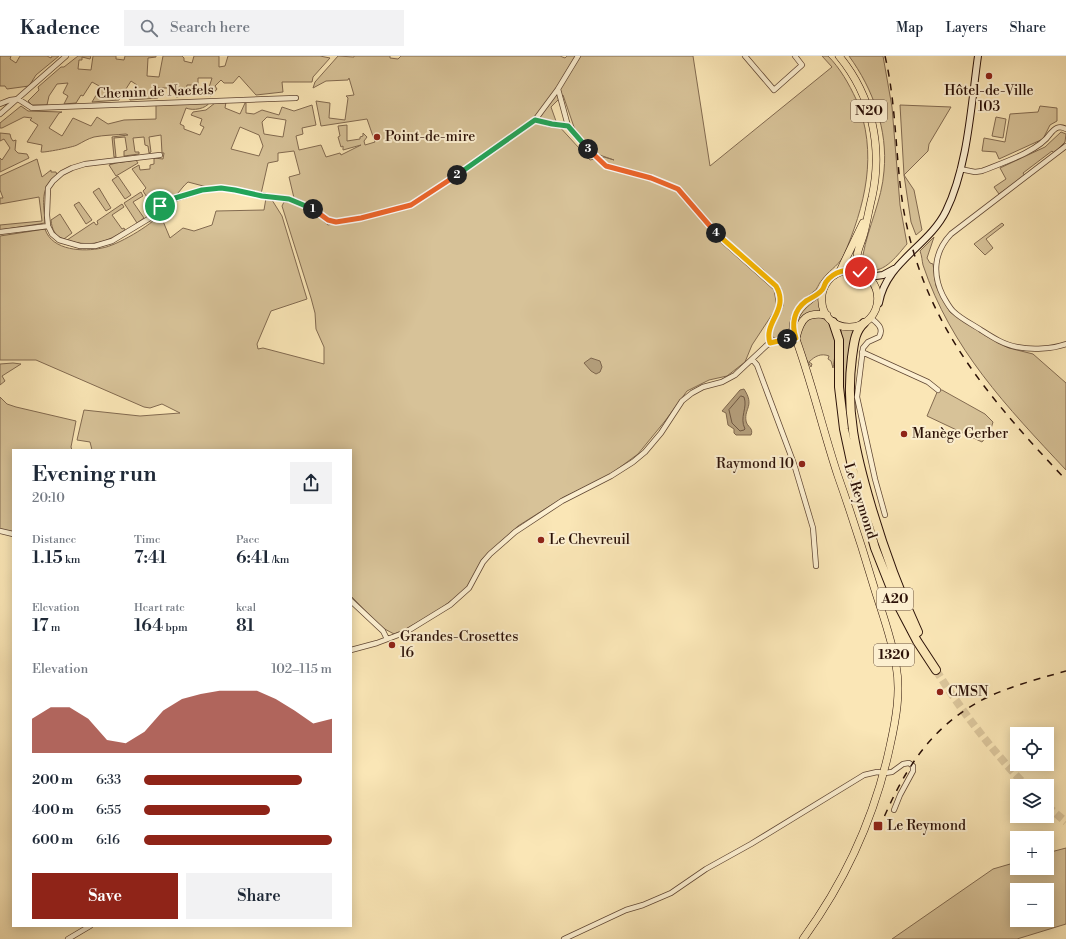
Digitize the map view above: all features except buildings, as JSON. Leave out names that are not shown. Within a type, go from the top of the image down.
[{"type":"highway","name":"A20","points":[[833,322],[839,340],[839,388],[844,429],[853,470],[875,548],[896,601],[917,641],[936,670],[896,584],[877,525],[855,446],[850,408],[849,382],[855,340],[858,329],[864,323]]},
{"type":"main road","name":"N20","points":[[839,56],[862,92],[873,124],[876,163],[874,188],[857,256],[859,267],[863,273]]},
{"type":"main road","points":[[823,290],[822,305],[827,315],[833,322],[850,327],[864,323],[872,316],[878,307],[885,283],[897,267],[931,232],[942,217],[957,184],[978,56]]},
{"type":"main road","name":"N20","points":[[823,290],[829,278],[840,271],[867,215]]},
{"type":"main road","points":[[869,277],[883,275],[897,267]]},
{"type":"main road","points":[[840,271],[849,270],[863,273],[876,285],[877,294],[872,316]]},
{"type":"main road","name":"1320","points":[[796,338],[793,323],[797,313],[804,303],[823,290]]},
{"type":"main road","points":[[796,338],[800,324],[805,318],[814,314],[827,315]]},
{"type":"main road","name":"Le Reymond","points":[[796,338],[830,451],[886,626],[896,666],[898,689],[897,709],[884,773],[868,822],[852,859],[831,898],[803,939]]},
{"type":"street","points":[[0,114],[66,56]]},
{"type":"street","points":[[160,155],[85,164],[62,173],[52,181],[48,188],[48,226],[55,237],[67,244],[95,246],[112,241],[133,230],[155,215],[163,204],[175,198],[202,190],[221,188],[289,199],[303,203],[328,220],[336,222],[361,218],[411,205],[455,177],[535,120],[558,89],[578,56]]},
{"type":"street","points":[[745,56],[774,90],[802,65],[795,56]]},
{"type":"street","points":[[558,89],[568,126],[596,158],[606,166],[651,178],[678,189],[721,238],[774,283],[779,292],[781,302],[769,332],[770,343]]},
{"type":"street","name":"Chemin de Naefels","points":[[18,99],[32,108],[296,98]]},
{"type":"street","points":[[0,104],[18,99]]},
{"type":"street","points":[[535,120],[568,126]]},
{"type":"street","points":[[960,169],[972,172],[982,171],[1040,145],[1056,128],[1061,127],[1066,129]]},
{"type":"street","points":[[1066,146],[951,234],[942,244],[936,264],[939,287],[949,306],[960,317],[990,335],[1016,347],[1059,347],[1066,344]]},
{"type":"street","points":[[0,232],[48,226]]},
{"type":"street","points":[[872,316],[880,327],[881,332],[879,337],[866,343],[862,352],[857,397],[875,479],[885,515]]},
{"type":"street","points":[[352,650],[387,639],[414,628],[450,605],[466,592],[486,558],[508,537],[562,500],[611,476],[632,462],[655,441],[687,396],[697,389],[731,378],[761,349],[770,343],[796,338]]},
{"type":"street","points":[[862,352],[928,382],[938,390]]},
{"type":"street","points":[[752,359],[757,365],[794,464],[813,528],[816,566]]},
{"type":"street","points":[[0,531],[12,534]]},
{"type":"street","points":[[352,602],[383,631],[387,639]]},
{"type":"street","points":[[564,939],[626,910],[644,905],[672,893],[706,869],[751,844],[864,775],[877,772],[892,772],[906,763],[909,763],[913,766],[913,771],[894,810]]},
{"type":"street","points":[[68,939],[88,927]]},
{"type":"shaded area","points":[[0,56],[11,56],[10,59],[16,63],[20,56],[47,56],[51,58],[52,56],[59,56],[36,75],[29,86],[7,89],[5,86],[0,86]]},
{"type":"shaded area","points":[[78,56],[91,56],[90,59],[82,57],[82,60],[79,60],[78,69],[91,70],[93,56],[116,56],[116,59],[124,60],[125,56],[156,56],[148,58],[147,76],[159,77],[163,56],[182,56],[184,61],[192,63],[194,56],[219,56],[219,67],[225,66],[228,56],[320,56],[330,58],[313,77],[312,82],[282,82],[283,92],[256,95],[239,76],[233,83],[224,83],[221,80],[215,86],[217,89],[211,96],[207,94],[212,78],[198,78],[198,85],[187,85],[186,91],[183,92],[183,96],[176,97],[176,93],[171,92],[171,88],[158,88],[158,98],[130,100],[129,98],[137,85],[131,81],[119,100],[92,102],[101,87],[92,82],[83,96],[81,95],[76,103],[64,104],[68,96],[63,93],[68,83],[57,84],[49,96],[47,105],[32,105],[28,101],[39,90],[38,87],[61,67],[64,67]]},
{"type":"shaded area","points":[[338,56],[390,56],[390,58],[398,59],[401,56],[560,56],[565,58],[567,56],[693,56],[710,166],[832,67],[822,56],[828,56],[847,82],[856,99],[863,119],[867,139],[868,159],[863,199],[858,218],[843,257],[824,277],[815,291],[799,304],[787,333],[779,338],[772,337],[770,333],[783,303],[781,288],[722,235],[685,196],[719,241],[774,290],[777,307],[752,345],[745,362],[727,376],[709,380],[687,391],[638,454],[608,476],[564,497],[518,526],[482,559],[474,577],[464,591],[436,612],[394,634],[381,627],[352,597],[352,449],[92,449],[90,442],[77,440],[84,410],[140,416],[180,413],[162,404],[150,408],[144,407],[36,360],[0,360],[0,236],[45,229],[54,242],[61,246],[78,250],[95,249],[108,246],[124,239],[150,224],[160,214],[170,238],[183,228],[194,231],[212,225],[216,211],[264,210],[266,198],[272,200],[282,216],[307,299],[271,311],[257,344],[258,349],[263,348],[324,364],[324,347],[316,329],[315,313],[282,206],[284,202],[303,205],[328,225],[361,217],[339,220],[331,219],[326,217],[311,205],[294,198],[289,177],[300,174],[294,151],[278,153],[278,161],[268,163],[261,194],[228,187],[207,187],[188,182],[177,194],[162,202],[157,207],[156,211],[143,191],[146,188],[132,169],[139,165],[140,170],[150,169],[150,165],[154,164],[154,158],[163,159],[164,153],[162,153],[161,135],[149,137],[151,152],[149,153],[148,146],[145,145],[144,137],[133,138],[135,152],[139,152],[139,154],[124,156],[124,151],[127,150],[125,137],[114,138],[116,157],[114,157],[112,137],[128,135],[106,135],[94,137],[75,146],[41,152],[42,145],[27,142],[38,125],[30,120],[32,118],[24,117],[0,128],[0,123],[21,106],[28,111],[62,112],[59,113],[49,128],[62,136],[73,118],[91,126],[97,117],[108,124],[124,120],[156,119],[156,105],[210,102],[206,106],[199,109],[186,108],[180,124],[184,126],[184,129],[200,135],[204,127],[200,125],[202,119],[191,115],[193,112],[206,110],[215,103],[226,102],[225,108],[240,114],[246,103],[246,113],[254,114],[262,110],[279,115],[282,107],[294,111],[312,105],[316,125],[302,128],[303,134],[296,136],[299,150],[321,145],[326,157],[340,153],[341,155],[361,145],[343,150],[343,146],[341,147],[338,137],[340,136],[338,126],[347,125],[347,141],[360,139],[360,137],[363,136],[363,133],[367,137],[364,141],[365,145],[375,142],[367,119],[321,126],[316,101],[330,103],[329,118],[345,120],[348,98],[346,96],[354,95],[349,78],[348,80],[326,81],[313,88],[315,82]],"holes":[[[563,95],[575,130],[594,153],[614,160],[604,157],[590,160],[557,124],[551,107]],[[267,117],[286,120],[283,137],[264,134],[262,122]],[[240,127],[259,135],[263,146],[259,156],[231,149]]]},
{"type":"shaded area","points":[[849,56],[883,56],[892,107],[900,205],[907,244],[891,262],[880,269],[875,270],[869,269],[863,255],[883,182],[885,156],[884,140],[872,96],[858,69]]},
{"type":"shaded area","points":[[900,105],[951,107],[929,144],[928,151],[904,175]]},
{"type":"shaded area","points":[[1040,106],[1057,108],[1057,121],[1050,125],[1043,139],[999,159],[996,152],[982,151],[984,138],[1005,142],[1010,114],[1038,112]]},
{"type":"shaded area","points":[[996,117],[1006,119],[1003,138],[992,136]]},
{"type":"shaded area","points":[[1061,132],[1066,134],[1065,142],[1054,153],[1052,151],[1023,173],[1025,176],[999,194],[994,187],[1006,179],[1000,168],[1045,147]]},
{"type":"shaded area","points":[[0,133],[10,134],[13,141],[16,140],[15,150],[18,153],[27,154],[29,158],[0,172],[0,158],[2,160],[10,148],[4,139],[0,141]]},
{"type":"shaded area","points":[[37,159],[42,177],[51,170],[51,172],[56,172],[57,175],[51,180],[45,191],[45,223],[0,230],[0,225],[42,221],[39,197],[0,204],[0,198],[3,198],[0,190],[0,176]]},
{"type":"shaded area","points":[[136,160],[138,163],[116,176],[109,165],[116,163]]},
{"type":"shaded area","points":[[904,175],[914,190],[922,230],[916,235],[911,222]]},
{"type":"shaded area","points":[[118,176],[131,195],[125,199],[112,180]]},
{"type":"shaded area","points":[[99,188],[111,208],[106,211],[93,192]]},
{"type":"shaded area","points":[[141,192],[143,196],[133,202],[144,218],[137,223],[124,203]]},
{"type":"shaded area","points":[[79,202],[92,220],[86,224],[74,205]]},
{"type":"shaded area","points":[[122,204],[124,207],[112,215],[122,229],[124,228],[125,230],[110,239],[98,243],[85,244],[68,242],[67,240],[94,222],[96,225],[98,224],[97,221]]},
{"type":"shaded area","points":[[60,214],[72,233],[64,239],[56,234],[51,224],[51,220]]},
{"type":"shaded area","points":[[1002,223],[1004,225],[986,239],[993,248],[985,255],[974,244]]},
{"type":"shaded area","points":[[934,237],[927,258],[930,263],[933,264],[936,286],[950,312],[986,336],[1009,348],[1033,354],[1066,383],[1066,470],[1002,400],[965,350],[949,324],[923,265],[920,251]]},
{"type":"shaded area","points":[[818,296],[822,312],[817,311],[796,329],[799,313]]},
{"type":"shaded area","points":[[820,317],[831,326],[834,332],[835,354],[833,368],[831,361],[828,359],[829,356],[823,355],[816,357],[809,362],[812,364],[811,367],[800,344],[800,333],[806,319]]},
{"type":"shaded area","points":[[841,328],[854,329],[849,354],[847,379],[849,429],[847,429],[843,397]]},
{"type":"shaded area","points":[[0,364],[21,364],[2,376],[5,381],[0,385]]},
{"type":"shaded area","points":[[938,390],[942,390],[985,414],[993,422],[990,432],[982,442],[927,416]]},
{"type":"shaded area","points":[[0,397],[7,404],[16,407],[76,421],[72,449],[12,449],[12,533],[0,529]]},
{"type":"shaded area","points":[[1066,848],[1066,924],[1017,939],[892,939],[993,869],[1010,864],[1010,875],[1054,875],[1054,851]]},
{"type":"water","points":[[591,358],[600,361],[602,367],[600,372],[596,374],[584,363]]},
{"type":"water","points":[[744,389],[749,399],[746,421],[752,433],[751,435],[736,435],[734,433],[734,429],[728,425],[726,413],[722,411],[740,390]]},
{"type":"tunnel","points":[[936,670],[956,701],[978,730],[1020,779]]},
{"type":"tunnel","points":[[1054,812],[1066,822]]},
{"type":"railway","points":[[885,56],[892,95],[904,212],[914,253],[927,291],[944,326],[964,358],[987,390],[1038,450],[1066,480]]},
{"type":"railway","points":[[879,829],[888,808],[909,769],[921,751],[951,720],[969,707],[999,692],[1066,671]]},
{"type":"place","name":"Hôtel-de-Ville 103","points":[[989,76]]},
{"type":"place","name":"Point-de-mire","points":[[377,137]]},
{"type":"place","name":"Manège Gerber","points":[[904,434]]},
{"type":"place","name":"Raymond 10","points":[[802,464]]},
{"type":"place","name":"Le Chevreuil","points":[[541,540]]},
{"type":"place","name":"Grandes-Crosettes 16","points":[[392,645]]},
{"type":"place","name":"CMSN","points":[[940,692]]},
{"type":"place","name":"Le Reymond","points":[[878,826]]},
{"type":"route","points":[[160,206],[175,198],[202,190],[221,188],[262,196],[289,199],[303,203],[312,208],[321,216],[336,222],[361,218],[411,205],[455,177],[535,120],[568,126],[596,158],[606,166],[651,178],[678,189],[721,238],[762,272],[778,289],[781,299],[779,309],[769,332],[768,337],[770,343],[796,338],[793,323],[795,316],[804,303],[823,290],[827,281],[832,276],[840,271],[846,270],[860,272]]}]
